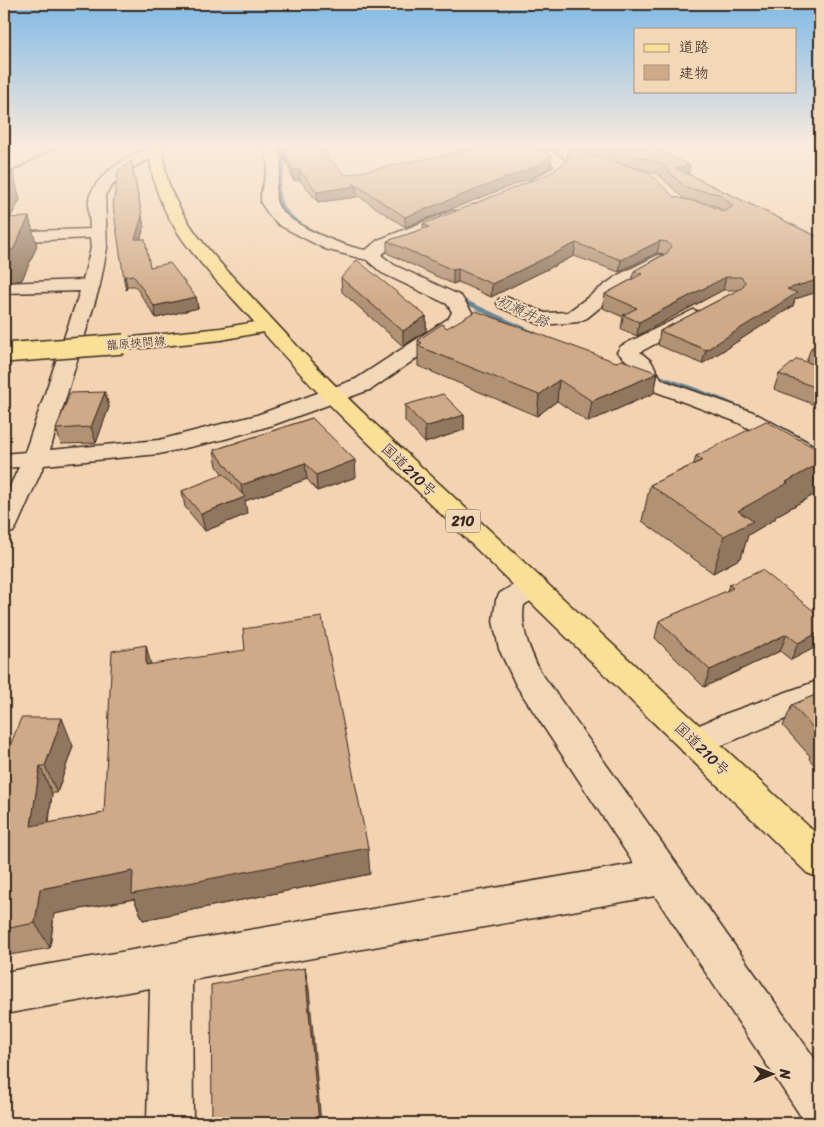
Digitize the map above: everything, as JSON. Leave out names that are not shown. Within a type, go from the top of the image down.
[{"type":"main road","name":"国道210号","points":[[169,200],[185,230],[267,326],[334,397],[820,862]]},
{"type":"main road","name":"龍原挾間線","points":[[4,353],[124,344],[221,334],[267,326]]},
{"type":"street","points":[[4,526],[35,459],[91,285],[99,248],[100,233],[97,200]]},
{"type":"street","points":[[269,200],[274,214],[290,225],[349,253],[372,256],[388,270],[454,300],[487,309],[542,319],[571,318],[580,314],[624,279],[658,260]]},
{"type":"street","points":[[372,256],[374,250],[384,244],[474,208]]},
{"type":"street","points":[[4,237],[100,233]]},
{"type":"street","points":[[4,288],[91,285]]},
{"type":"street","points":[[4,461],[110,453],[178,444],[226,432],[351,390],[376,377],[456,322],[487,309]]},
{"type":"street","points":[[653,384],[648,368],[641,360],[627,352],[628,350],[706,309]]},
{"type":"street","points":[[606,367],[745,418],[820,459]]},
{"type":"street","points":[[532,587],[510,600],[506,618],[508,628],[527,676],[820,1104]]},
{"type":"street","points":[[695,742],[736,723],[820,692]]},
{"type":"street","points":[[4,994],[664,877]]},
{"type":"street","points":[[170,1123],[171,964]]},
{"type":"building","points":[[114,200],[139,200],[142,216],[135,239],[145,239],[150,267],[170,263],[196,297],[154,306],[133,275],[125,276],[124,279],[113,206]]},
{"type":"building","points":[[378,200],[450,200],[405,217]]},
{"type":"building","points":[[485,200],[686,200],[707,204],[724,212],[733,206],[726,200],[740,200],[818,237],[820,236],[820,279],[787,289],[797,293],[706,350],[660,331],[742,288],[745,282],[741,277],[726,277],[639,322],[623,315],[637,308],[605,294],[642,274],[634,271],[667,253],[671,247],[667,242],[660,241],[621,260],[576,243],[492,284],[458,269],[453,270],[387,241],[429,227],[423,224]]},
{"type":"building","points":[[29,217],[13,250],[4,251],[4,218]]},
{"type":"building","points":[[357,260],[426,316],[403,331],[341,278]]},
{"type":"building","points":[[476,311],[616,362],[622,360],[658,373],[592,401],[559,380],[539,395],[418,346],[422,343],[418,340],[442,324],[447,328]]},
{"type":"building","points":[[820,340],[820,351],[811,348]]},
{"type":"building","points":[[797,359],[820,366],[820,389],[779,374]]},
{"type":"building","points":[[105,392],[91,427],[56,429],[70,393]]},
{"type":"building","points":[[443,394],[464,415],[425,427],[405,405]]},
{"type":"building","points":[[312,418],[355,460],[316,475],[305,463],[241,485],[214,450]]},
{"type":"building","points":[[766,421],[820,451],[820,463],[738,511],[753,521],[724,536],[650,485],[703,460],[696,456]]},
{"type":"building","points":[[224,474],[245,497],[201,514],[182,491]]},
{"type":"building","points":[[762,570],[820,616],[820,632],[798,643],[787,634],[710,670],[659,621],[733,588],[729,585]]},
{"type":"building","points":[[322,617],[368,848],[132,894],[133,871],[40,889],[35,923],[4,929],[4,761],[21,718],[62,718],[45,766],[40,766],[31,826],[104,813],[112,651],[146,645],[146,665],[245,650],[243,629]]},
{"type":"building","points":[[820,693],[820,735],[792,705]]},
{"type":"building","points":[[305,968],[319,1123],[212,1123],[211,985]]},
{"type":"waterway","name":"初瀬井路","points":[[278,200],[284,211],[294,220],[320,235],[356,250]]},
{"type":"waterway","name":"初瀬井路","points":[[455,297],[532,332]]},
{"type":"waterway","name":"初瀬井路","points":[[649,375],[737,407],[779,427],[820,450]]}]
